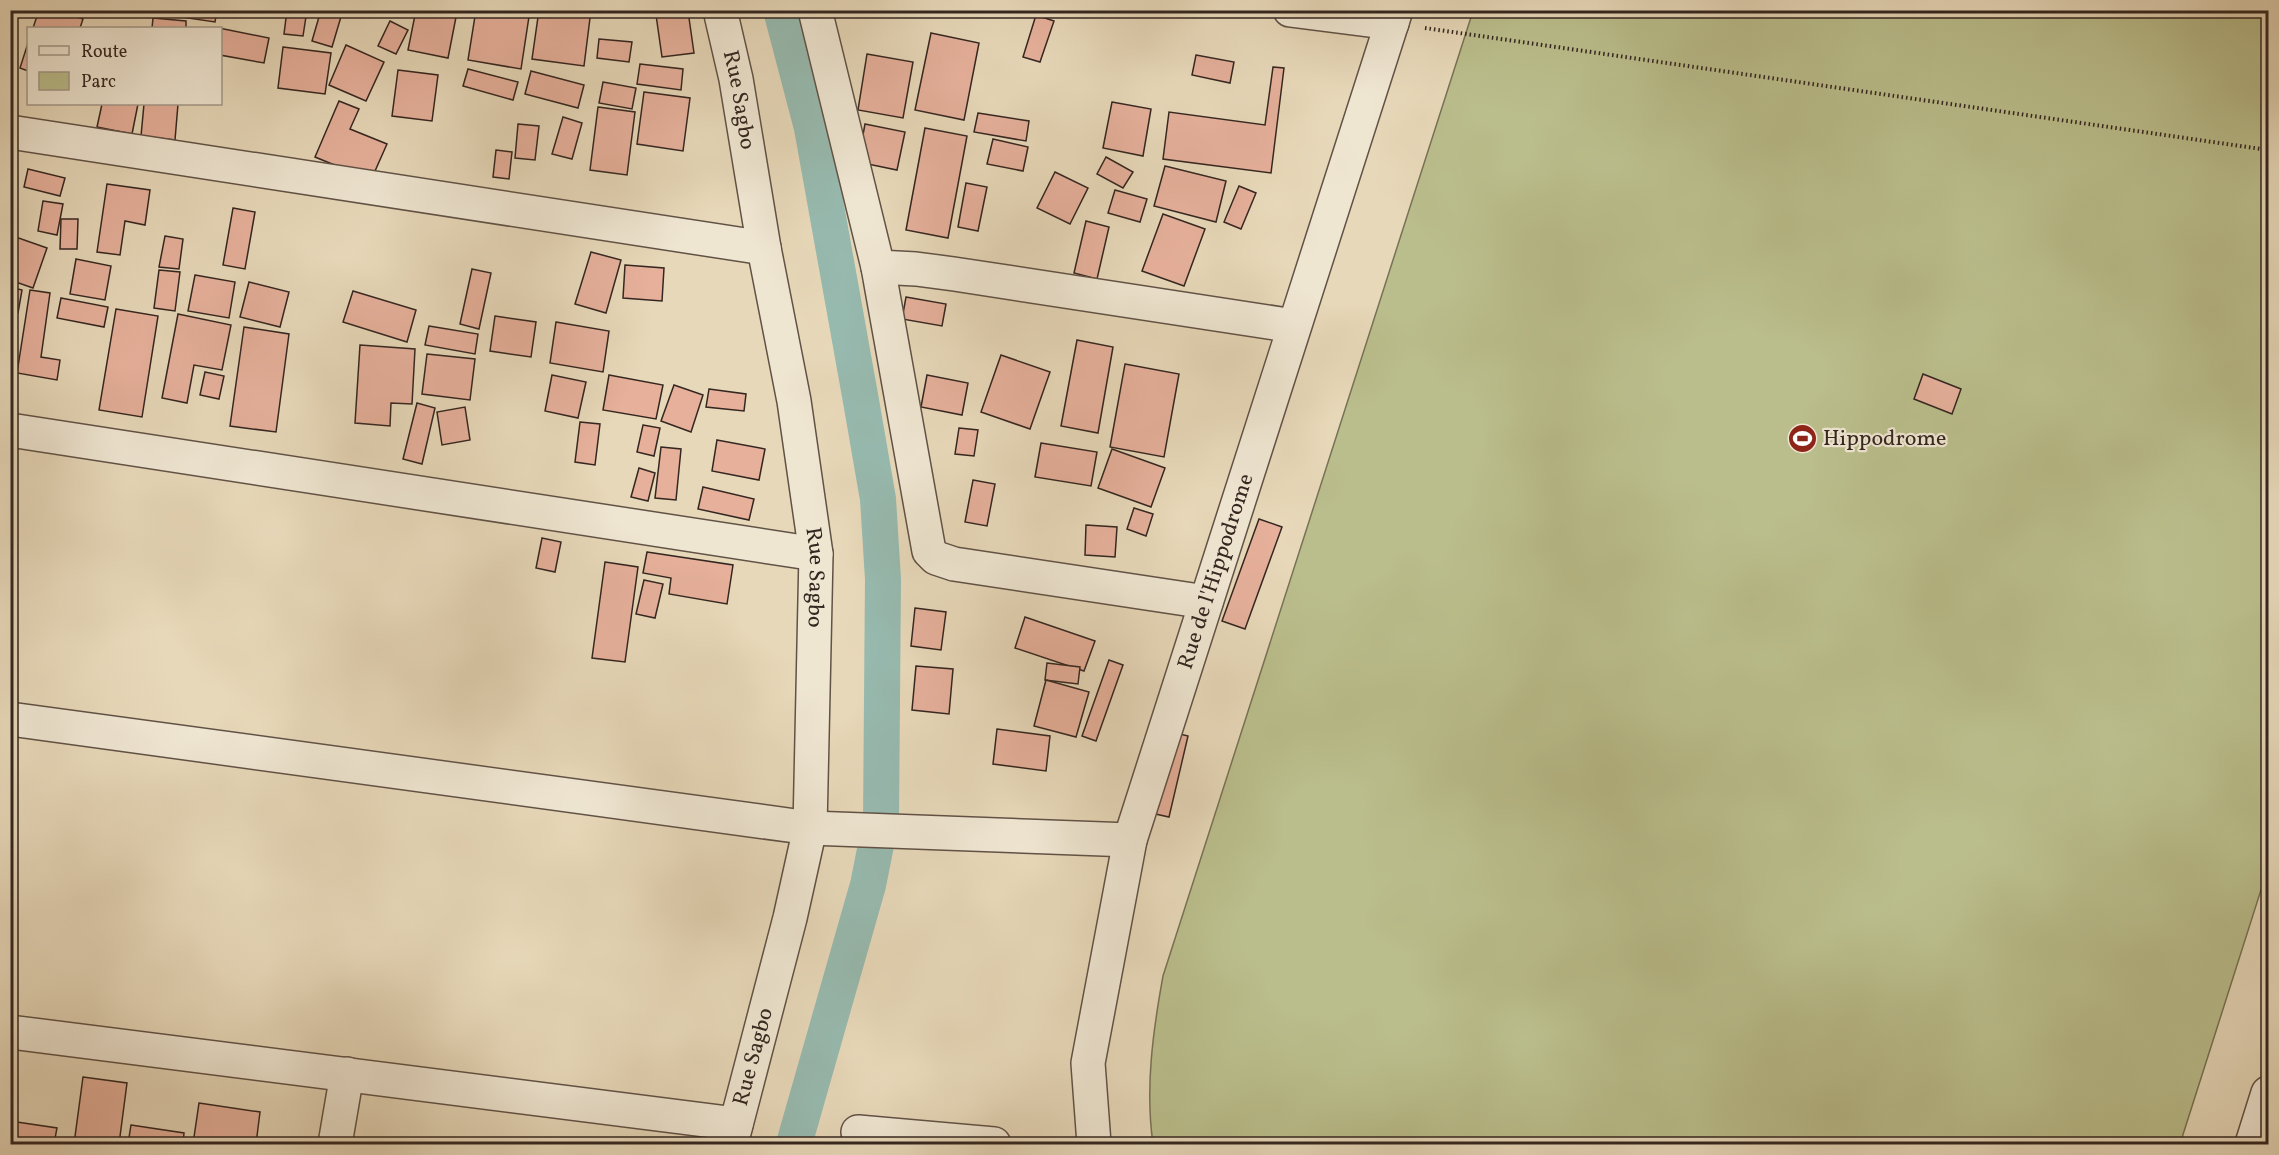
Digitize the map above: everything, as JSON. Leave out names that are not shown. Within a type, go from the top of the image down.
[{"type":"street","name":"Rue Sagbo","points":[[720,10],[736,79],[764,248],[794,401],[816,554],[810,828],[790,918],[734,1134]]},
{"type":"street","points":[[815,10],[878,267],[929,551],[936,558],[954,564],[1206,602]]},
{"type":"street","points":[[1290,10],[1394,17]]},
{"type":"street","name":"Rue de l'Hippodrome","points":[[1094,1144],[1088,1063],[1130,840],[1394,17]]},
{"type":"street","points":[[10,132],[764,248]]},
{"type":"street","points":[[878,267],[926,270],[1294,326]]},
{"type":"street","points":[[10,430],[816,554]]},
{"type":"street","points":[[10,719],[810,828],[1130,840]]},
{"type":"street","points":[[10,1032],[347,1074],[734,1134]]},
{"type":"street","points":[[335,1144],[347,1074]]},
{"type":"street","points":[[2252,1144],[2268,1093]]},
{"type":"street","points":[[858,1132],[994,1144]]},
{"type":"path","points":[[1394,17],[2268,150]]},
{"type":"green space","name":"Hippodrome","points":[[1473,11],[2268,11],[2268,868],[2180,1144],[1153,1144],[1150,1102],[1151,1060],[1163,976]]},
{"type":"building","points":[[39,10],[58,10],[83,19],[80,27],[33,27]]},
{"type":"building","points":[[161,10],[217,10],[215,22],[160,14]]},
{"type":"building","points":[[287,10],[307,10],[303,36],[284,34]]},
{"type":"building","points":[[321,10],[343,10],[332,47],[312,41]]},
{"type":"building","points":[[416,10],[457,12],[448,58],[408,50]]},
{"type":"building","points":[[476,10],[530,10],[521,69],[468,60]]},
{"type":"building","points":[[539,10],[591,10],[584,66],[532,59]]},
{"type":"building","points":[[688,11],[694,53],[662,57],[656,15]]},
{"type":"building","points":[[1036,15],[1054,21],[1040,62],[1023,57]]},
{"type":"building","points":[[153,18],[186,21],[186,27],[152,27]]},
{"type":"building","points":[[390,21],[408,30],[396,54],[378,46]]},
{"type":"building","points":[[222,29],[269,38],[264,63],[222,55]]},
{"type":"building","points":[[931,33],[979,43],[964,120],[915,110]]},
{"type":"building","points":[[599,39],[632,42],[629,62],[597,58]]},
{"type":"building","points":[[346,45],[384,62],[366,101],[329,85]]},
{"type":"building","points":[[27,46],[27,71],[20,68]]},
{"type":"building","points":[[283,47],[331,53],[325,94],[278,88]]},
{"type":"building","points":[[867,54],[913,62],[903,118],[858,110]]},
{"type":"building","points":[[1196,55],[1234,62],[1230,83],[1192,75]]},
{"type":"building","points":[[10,58],[16,59],[12,100],[10,100]]},
{"type":"building","points":[[640,64],[683,69],[681,90],[637,84]]},
{"type":"building","points":[[1273,67],[1284,68],[1271,173],[1163,159],[1169,112],[1265,125]]},
{"type":"building","points":[[468,69],[518,82],[513,100],[463,86]]},
{"type":"building","points":[[398,70],[438,75],[432,121],[392,116]]},
{"type":"building","points":[[531,71],[584,85],[578,108],[525,94]]},
{"type":"building","points":[[603,82],[636,88],[632,109],[599,103]]},
{"type":"building","points":[[644,92],[690,98],[683,151],[637,144]]},
{"type":"building","points":[[339,101],[359,109],[350,129],[387,144],[371,180],[315,157]]},
{"type":"building","points":[[1112,102],[1151,109],[1143,156],[1103,148]]},
{"type":"building","points":[[102,105],[138,105],[132,134],[97,127]]},
{"type":"building","points":[[144,105],[178,105],[175,140],[141,136]]},
{"type":"building","points":[[598,107],[635,112],[627,175],[590,170]]},
{"type":"building","points":[[978,113],[1029,121],[1026,141],[974,132]]},
{"type":"building","points":[[563,117],[582,123],[572,159],[552,154]]},
{"type":"building","points":[[518,124],[539,126],[535,160],[515,158]]},
{"type":"building","points":[[865,124],[905,132],[897,170],[858,162]]},
{"type":"building","points":[[925,128],[967,136],[948,238],[906,230]]},
{"type":"building","points":[[993,139],[1028,147],[1023,171],[987,164]]},
{"type":"building","points":[[496,150],[512,152],[509,179],[493,177]]},
{"type":"building","points":[[1106,157],[1133,172],[1123,188],[1097,174]]},
{"type":"building","points":[[1165,166],[1226,181],[1216,222],[1154,206]]},
{"type":"building","points":[[28,169],[65,178],[60,196],[24,187]]},
{"type":"building","points":[[1055,172],[1088,188],[1070,224],[1037,208]]},
{"type":"building","points":[[966,183],[987,187],[978,231],[958,227]]},
{"type":"building","points":[[107,184],[150,190],[145,225],[125,221],[120,255],[97,252]]},
{"type":"building","points":[[1239,186],[1256,193],[1241,229],[1224,222]]},
{"type":"building","points":[[1115,190],[1147,199],[1140,222],[1108,213]]},
{"type":"building","points":[[43,201],[63,204],[57,235],[38,231]]},
{"type":"building","points":[[233,208],[255,212],[245,269],[223,265]]},
{"type":"building","points":[[1163,214],[1205,229],[1184,286],[1142,271]]},
{"type":"building","points":[[61,219],[78,219],[77,249],[60,249]]},
{"type":"building","points":[[1086,221],[1109,227],[1097,279],[1074,273]]},
{"type":"building","points":[[10,235],[47,248],[33,288],[10,280]]},
{"type":"building","points":[[165,236],[183,239],[179,269],[159,267]]},
{"type":"building","points":[[591,252],[621,260],[606,313],[575,304]]},
{"type":"building","points":[[76,259],[111,266],[105,300],[70,294]]},
{"type":"building","points":[[625,265],[664,268],[662,301],[623,298]]},
{"type":"building","points":[[472,269],[491,273],[479,329],[460,324]]},
{"type":"building","points":[[159,270],[180,272],[175,311],[154,308]]},
{"type":"building","points":[[195,275],[235,282],[229,318],[188,311]]},
{"type":"building","points":[[249,282],[289,292],[280,327],[240,317]]},
{"type":"building","points":[[10,287],[22,290],[18,313],[10,312]]},
{"type":"building","points":[[30,290],[50,293],[41,357],[60,360],[57,380],[17,373]]},
{"type":"building","points":[[353,291],[416,310],[407,342],[343,322]]},
{"type":"building","points":[[906,297],[946,304],[942,326],[902,319]]},
{"type":"building","points":[[61,298],[108,307],[104,327],[57,318]]},
{"type":"building","points":[[116,309],[158,316],[142,417],[99,410]]},
{"type":"building","points":[[178,314],[231,325],[222,370],[194,365],[187,403],[162,398]]},
{"type":"building","points":[[495,316],[536,322],[531,357],[490,351]]},
{"type":"building","points":[[556,322],[609,331],[603,372],[550,363]]},
{"type":"building","points":[[429,326],[478,334],[475,354],[425,345]]},
{"type":"building","points":[[244,327],[289,334],[276,432],[230,426]]},
{"type":"building","points":[[1077,340],[1113,347],[1098,433],[1061,426]]},
{"type":"building","points":[[360,345],[415,349],[412,404],[391,403],[390,426],[355,423]]},
{"type":"building","points":[[427,354],[475,359],[470,400],[422,394]]},
{"type":"building","points":[[1001,355],[1050,372],[1030,429],[981,412]]},
{"type":"building","points":[[1125,364],[1179,374],[1164,457],[1110,447]]},
{"type":"building","points":[[205,372],[224,376],[219,399],[200,395]]},
{"type":"building","points":[[1923,374],[1961,389],[1952,414],[1914,399]]},
{"type":"building","points":[[552,375],[586,382],[578,418],[545,411]]},
{"type":"building","points":[[609,375],[663,385],[656,419],[603,410]]},
{"type":"building","points":[[927,375],[968,383],[962,415],[921,407]]},
{"type":"building","points":[[674,385],[703,395],[691,432],[661,421]]},
{"type":"building","points":[[709,389],[746,394],[744,411],[706,407]]},
{"type":"building","points":[[417,403],[435,408],[422,464],[403,459]]},
{"type":"building","points":[[465,407],[470,440],[442,445],[437,412]]},
{"type":"building","points":[[580,422],[600,424],[595,465],[575,462]]},
{"type":"building","points":[[643,425],[660,428],[654,456],[637,452]]},
{"type":"building","points":[[959,428],[978,430],[974,456],[955,454]]},
{"type":"building","points":[[717,440],[765,449],[759,480],[712,471]]},
{"type":"building","points":[[1041,443],[1097,452],[1091,486],[1035,477]]},
{"type":"building","points":[[661,447],[681,449],[676,500],[655,498]]},
{"type":"building","points":[[1112,449],[1165,468],[1151,507],[1098,488]]},
{"type":"building","points":[[639,468],[655,473],[648,501],[631,497]]},
{"type":"building","points":[[973,480],[995,484],[987,526],[965,522]]},
{"type":"building","points":[[703,487],[754,499],[749,520],[698,509]]},
{"type":"building","points":[[1134,508],[1153,514],[1146,536],[1127,529]]},
{"type":"building","points":[[1259,519],[1282,527],[1245,629],[1222,621]]},
{"type":"building","points":[[1086,525],[1117,527],[1115,557],[1085,555]]},
{"type":"building","points":[[542,538],[561,542],[555,572],[536,568]]},
{"type":"building","points":[[647,552],[733,565],[727,604],[669,594],[671,578],[643,573]]},
{"type":"building","points":[[605,562],[638,567],[625,662],[592,658]]},
{"type":"building","points":[[644,580],[663,584],[655,618],[636,614]]},
{"type":"building","points":[[915,608],[946,612],[941,650],[911,646]]},
{"type":"building","points":[[1025,617],[1095,641],[1084,671],[1015,648]]},
{"type":"building","points":[[1109,660],[1123,665],[1096,741],[1082,736]]},
{"type":"building","points":[[1047,663],[1080,667],[1078,684],[1045,680]]},
{"type":"building","points":[[916,666],[953,669],[949,714],[912,710]]},
{"type":"building","points":[[1046,680],[1089,692],[1076,737],[1034,726]]},
{"type":"building","points":[[1152,727],[1188,736],[1169,817],[1133,809]]},
{"type":"building","points":[[997,729],[1050,736],[1046,771],[993,764]]},
{"type":"building","points":[[83,1077],[127,1083],[119,1144],[74,1144]]},
{"type":"building","points":[[199,1103],[260,1112],[256,1144],[193,1144]]},
{"type":"building","points":[[10,1121],[57,1128],[54,1144],[10,1144]]},
{"type":"building","points":[[131,1125],[184,1133],[183,1144],[128,1144]]},
{"type":"waterway","points":[[781,10],[812,128],[861,401],[878,499],[883,579],[881,820],[868,885],[794,1144]]},
{"type":"place","name":"Hippodrome","points":[[1802,439]]}]
